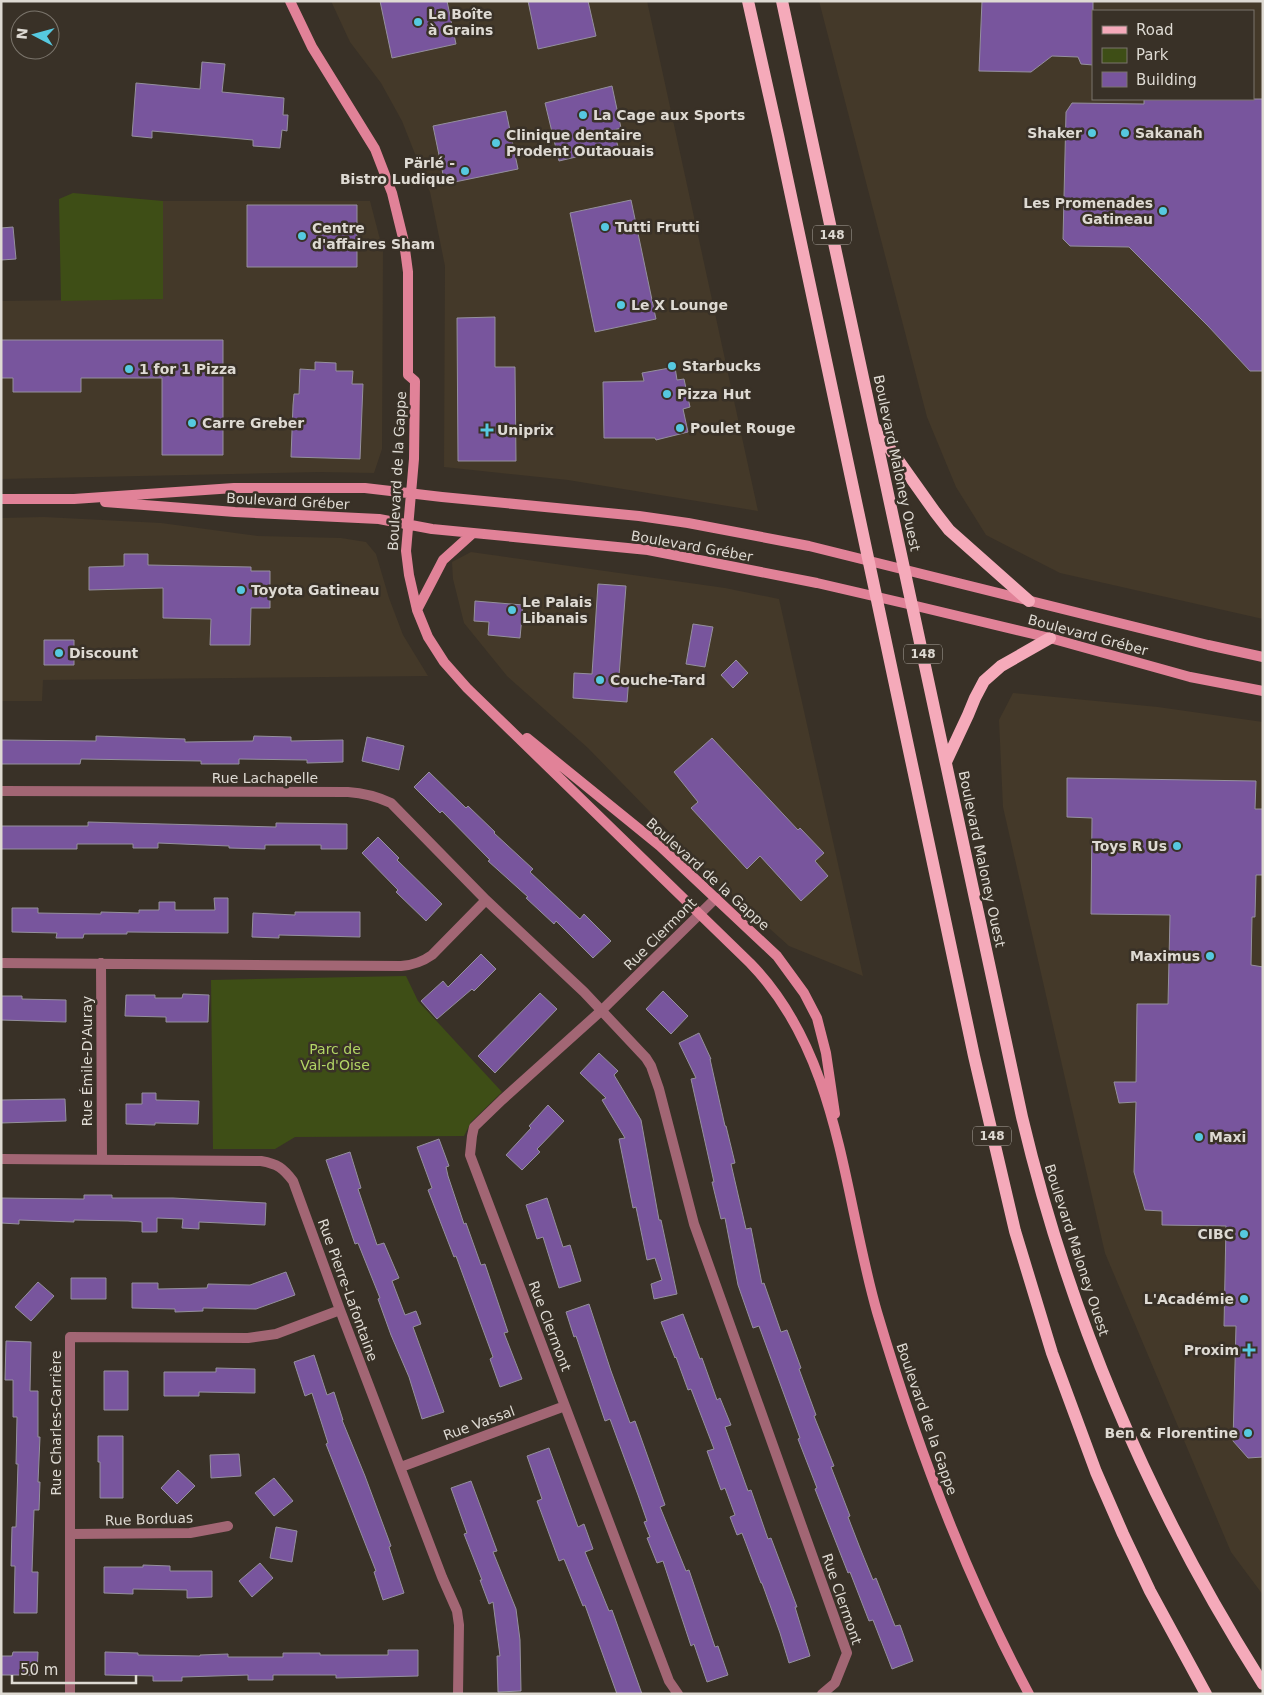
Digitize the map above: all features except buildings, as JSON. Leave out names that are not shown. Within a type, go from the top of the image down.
[{"type":"main road","name":"Boulevard de la Gappe","points":[[290,1],[312,47],[375,149],[392,193],[401,229],[408,272],[408,375],[416,381],[414,459],[406,556],[411,586],[424,629],[437,652],[467,688],[764,978],[785,1005],[802,1037],[816,1071],[838,1140]]},
{"type":"main road","name":"148","points":[[748,1],[992,1138],[1013,1224],[1030,1283],[1065,1389],[1110,1506],[1150,1591],[1206,1694]]},
{"type":"main road","name":"Boulevard Maloney Ouest","points":[[782,1],[1022,1117],[1047,1214],[1099,1364],[1142,1462],[1196,1572],[1226,1626],[1263,1684]]},
{"type":"main road","points":[[873,425],[949,530],[1029,601]]},
{"type":"main road","name":"Boulevard Gréber","points":[[1,499],[74,499],[234,488],[365,488],[675,521],[809,546],[1263,657]]},
{"type":"main road","name":"Boulevard Gréber","points":[[74,499],[235,512],[379,519],[432,529],[648,550],[817,583],[912,604],[1050,638],[1190,677],[1263,691]]},
{"type":"main road","points":[[417,610],[444,560],[473,533]]},
{"type":"main road","points":[[946,762],[984,681],[1001,666],[1050,638]]},
{"type":"main road","name":"Boulevard de la Gappe","points":[[467,688],[660,846],[776,956],[809,1000],[820,1027],[826,1053],[838,1140],[876,1310],[925,1459],[975,1584],[1029,1694]]},
{"type":"street","name":"Rue Lachapelle","points":[[1,791],[363,793],[378,797],[391,803],[486,900],[602,1010]]},
{"type":"street","name":"Rue Clermont","points":[[678,1694],[669,1681],[470,1155],[470,1146],[474,1127],[602,1010],[716,898]]},
{"type":"street","points":[[1,963],[413,965],[424,961],[432,954],[486,900]]},
{"type":"street","name":"Rue Émile-D'Auray","points":[[101,963],[102,1158]]},
{"type":"street","name":"Rue Clermont","points":[[602,1010],[646,1058],[651,1066],[694,1224],[847,1653],[835,1683],[822,1694]]},
{"type":"street","name":"Rue Pierre-Lafontaine","points":[[1,1159],[102,1158],[261,1161],[274,1163],[285,1171],[293,1181],[340,1310],[442,1577],[457,1611],[459,1639],[458,1694]]},
{"type":"street","name":"Rue Charles-Carrière","points":[[70,1694],[70,1337],[254,1338],[276,1334],[340,1310]]},
{"type":"street","name":"Rue Vassal","points":[[401,1466],[566,1406]]},
{"type":"street","name":"Rue Borduas","points":[[70,1534],[190,1533],[228,1526]]},
{"type":"shaded area","points":[[331,1],[647,1],[758,511],[568,480],[444,467],[445,266],[430,192],[402,121],[381,83],[350,42]]},
{"type":"shaded area","name":"Les Promenades Gatineau","points":[[819,1],[1263,1],[1263,619],[1060,573],[986,535],[956,487],[927,417]]},
{"type":"shaded area","points":[[163,201],[370,201],[383,251],[382,449],[374,473],[319,472],[1,479],[1,301],[163,299]]},
{"type":"shaded area","points":[[44,517],[161,523],[258,536],[341,538],[366,542],[376,554],[389,598],[403,635],[428,676],[43,680],[42,701],[1,701],[1,518]]},
{"type":"shaded area","points":[[471,552],[725,588],[779,599],[863,976],[789,946],[719,883],[588,748],[507,676],[464,623],[453,579],[452,562]]},
{"type":"shaded area","points":[[1013,693],[1158,707],[1263,722],[1263,1595],[1231,1552],[1105,1253],[1003,807],[999,720]]},
{"type":"green space","points":[[73,193],[163,201],[163,299],[61,301],[59,199]]},
{"type":"green space","name":"Parc de Val-d'Oise","points":[[406,976],[418,1001],[502,1092],[471,1122],[464,1136],[295,1137],[275,1149],[213,1149],[211,980]]},
{"type":"place","name":"La Boîte à Grains","points":[[418,22]]},
{"type":"place","name":"La Cage aux Sports","points":[[583,115]]},
{"type":"place","name":"Shaker","points":[[1092,133]]},
{"type":"place","name":"Sakanah","points":[[1125,133]]},
{"type":"place","name":"Clinique dentaire Prodent Outaouais","points":[[496,143]]},
{"type":"place","name":"Pärlé - Bistro Ludique","points":[[465,171]]},
{"type":"place","name":"Les Promenades Gatineau","points":[[1163,211]]},
{"type":"place","name":"Tutti Frutti","points":[[605,227]]},
{"type":"place","name":"Centre d'affaires Sham","points":[[302,236]]},
{"type":"place","name":"Le X Lounge","points":[[621,305]]},
{"type":"place","name":"Starbucks","points":[[672,366]]},
{"type":"place","name":"1 for 1 Pizza","points":[[129,369]]},
{"type":"place","name":"Pizza Hut","points":[[667,394]]},
{"type":"place","name":"Carre Greber","points":[[192,423]]},
{"type":"place","name":"Poulet Rouge","points":[[680,428]]},
{"type":"place","name":"Uniprix","points":[[487,430]]},
{"type":"place","name":"Toyota Gatineau","points":[[241,590]]},
{"type":"place","name":"Le Palais Libanais","points":[[512,610]]},
{"type":"place","name":"Discount","points":[[59,653]]},
{"type":"place","name":"Couche-Tard","points":[[600,680]]},
{"type":"place","name":"Toys R Us","points":[[1177,846]]},
{"type":"place","name":"Maximus","points":[[1210,956]]},
{"type":"place","name":"Maxi","points":[[1199,1137]]},
{"type":"place","name":"CIBC","points":[[1244,1234]]},
{"type":"place","name":"L'Académie","points":[[1244,1299]]},
{"type":"place","name":"Proxim","points":[[1249,1350]]},
{"type":"place","name":"Ben & Florentine","points":[[1248,1433]]}]
